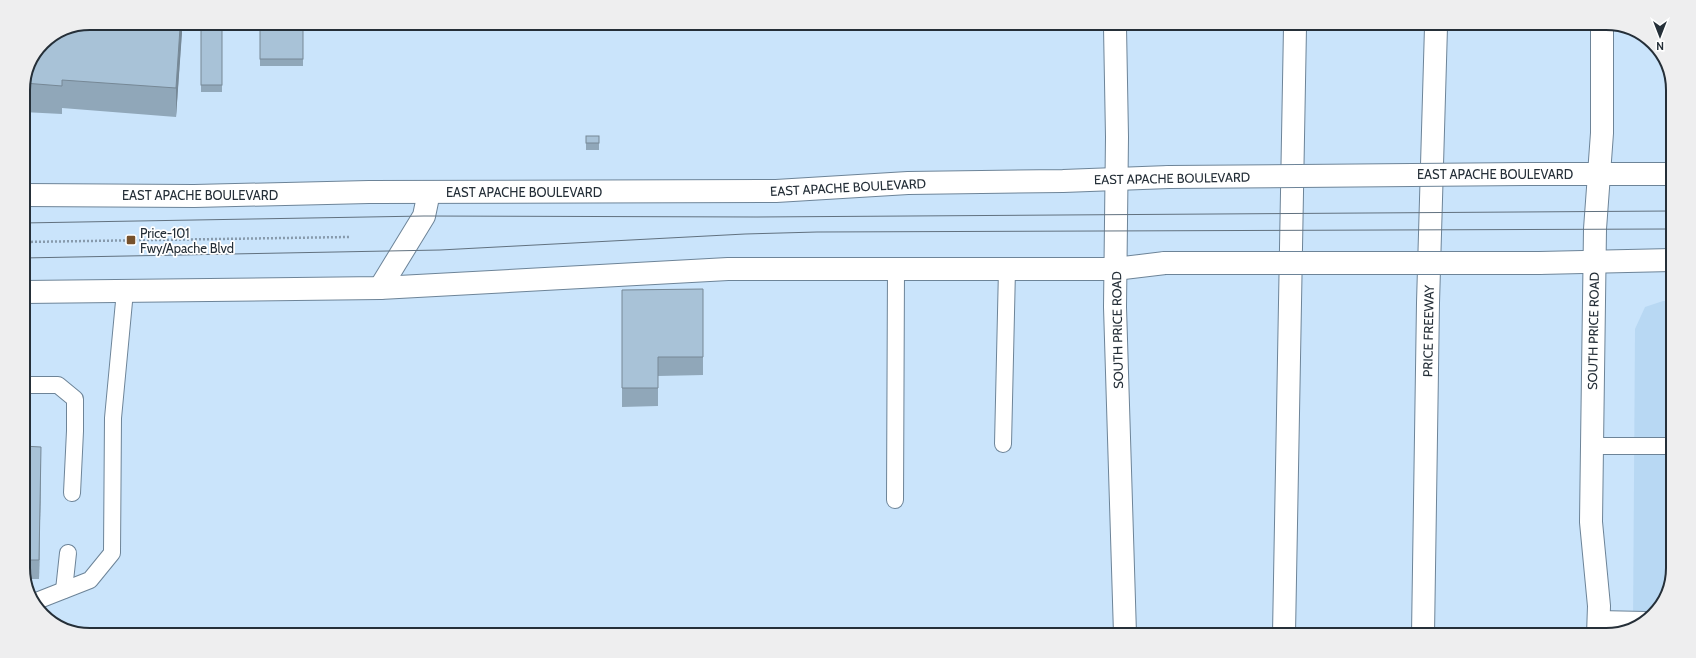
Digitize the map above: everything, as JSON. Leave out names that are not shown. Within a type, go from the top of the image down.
[{"type":"main road","name":"SOUTH PRICE ROAD","points":[[1115,30],[1117,137],[1115,269],[1126,628]]},
{"type":"main road","points":[[1284,628],[1295,30]]},
{"type":"main road","name":"PRICE FREEWAY","points":[[1423,628],[1428,303],[1436,30]]},
{"type":"main road","name":"SOUTH PRICE ROAD","points":[[1598,627],[1599,606],[1592,522],[1592,446],[1595,262],[1598,174],[1602,133],[1602,30]]},
{"type":"main road","name":"EAST APACHE BOULEVARD","points":[[30,195],[194,196],[429,192],[776,191],[908,183],[1063,181],[1116,178],[1666,174]]},
{"type":"main road","points":[[380,288],[424,216],[429,192]]},
{"type":"main road","points":[[30,292],[380,288],[728,269],[1115,269],[1165,263],[1539,263],[1666,260]]},
{"type":"lane","points":[[896,269],[896,500]]},
{"type":"lane","points":[[1003,444],[1006,269]]},
{"type":"lane","points":[[39,600],[90,580],[112,554],[112,418],[125,291]]},
{"type":"lane","points":[[30,385],[58,385],[75,399],[72,493]]},
{"type":"lane","points":[[1592,446],[1666,446]]},
{"type":"lane","points":[[64,590],[68,554]]},
{"type":"lane","points":[[1598,627],[1633,622]]},
{"type":"path","points":[[30,242],[349,237]]},
{"type":"shaded area","points":[[1666,301],[1666,568],[1663,587],[1654,605],[1633,622],[1635,329],[1645,307]]},
{"type":"building","points":[[90,30],[180,30],[176,88],[62,80],[62,86],[31,84],[31,78],[40,57],[57,40],[67,35],[78,31]]},
{"type":"building","points":[[201,30],[222,30],[222,85],[201,85]]},
{"type":"building","points":[[260,30],[303,30],[303,59],[260,59]]},
{"type":"building","points":[[586,136],[599,136],[599,143],[586,143]]},
{"type":"building","points":[[703,289],[703,357],[658,357],[658,388],[622,388],[622,290]]},
{"type":"building","points":[[30,446],[41,447],[39,560],[30,560]]},
{"type":"tram line","points":[[30,223],[424,216],[757,217],[1666,211]]},
{"type":"tram line","points":[[30,258],[440,250],[745,234],[817,232],[1666,229]]},
{"type":"place","name":"Price-101 Fwy/Apache Blvd","points":[[131,240]]}]
